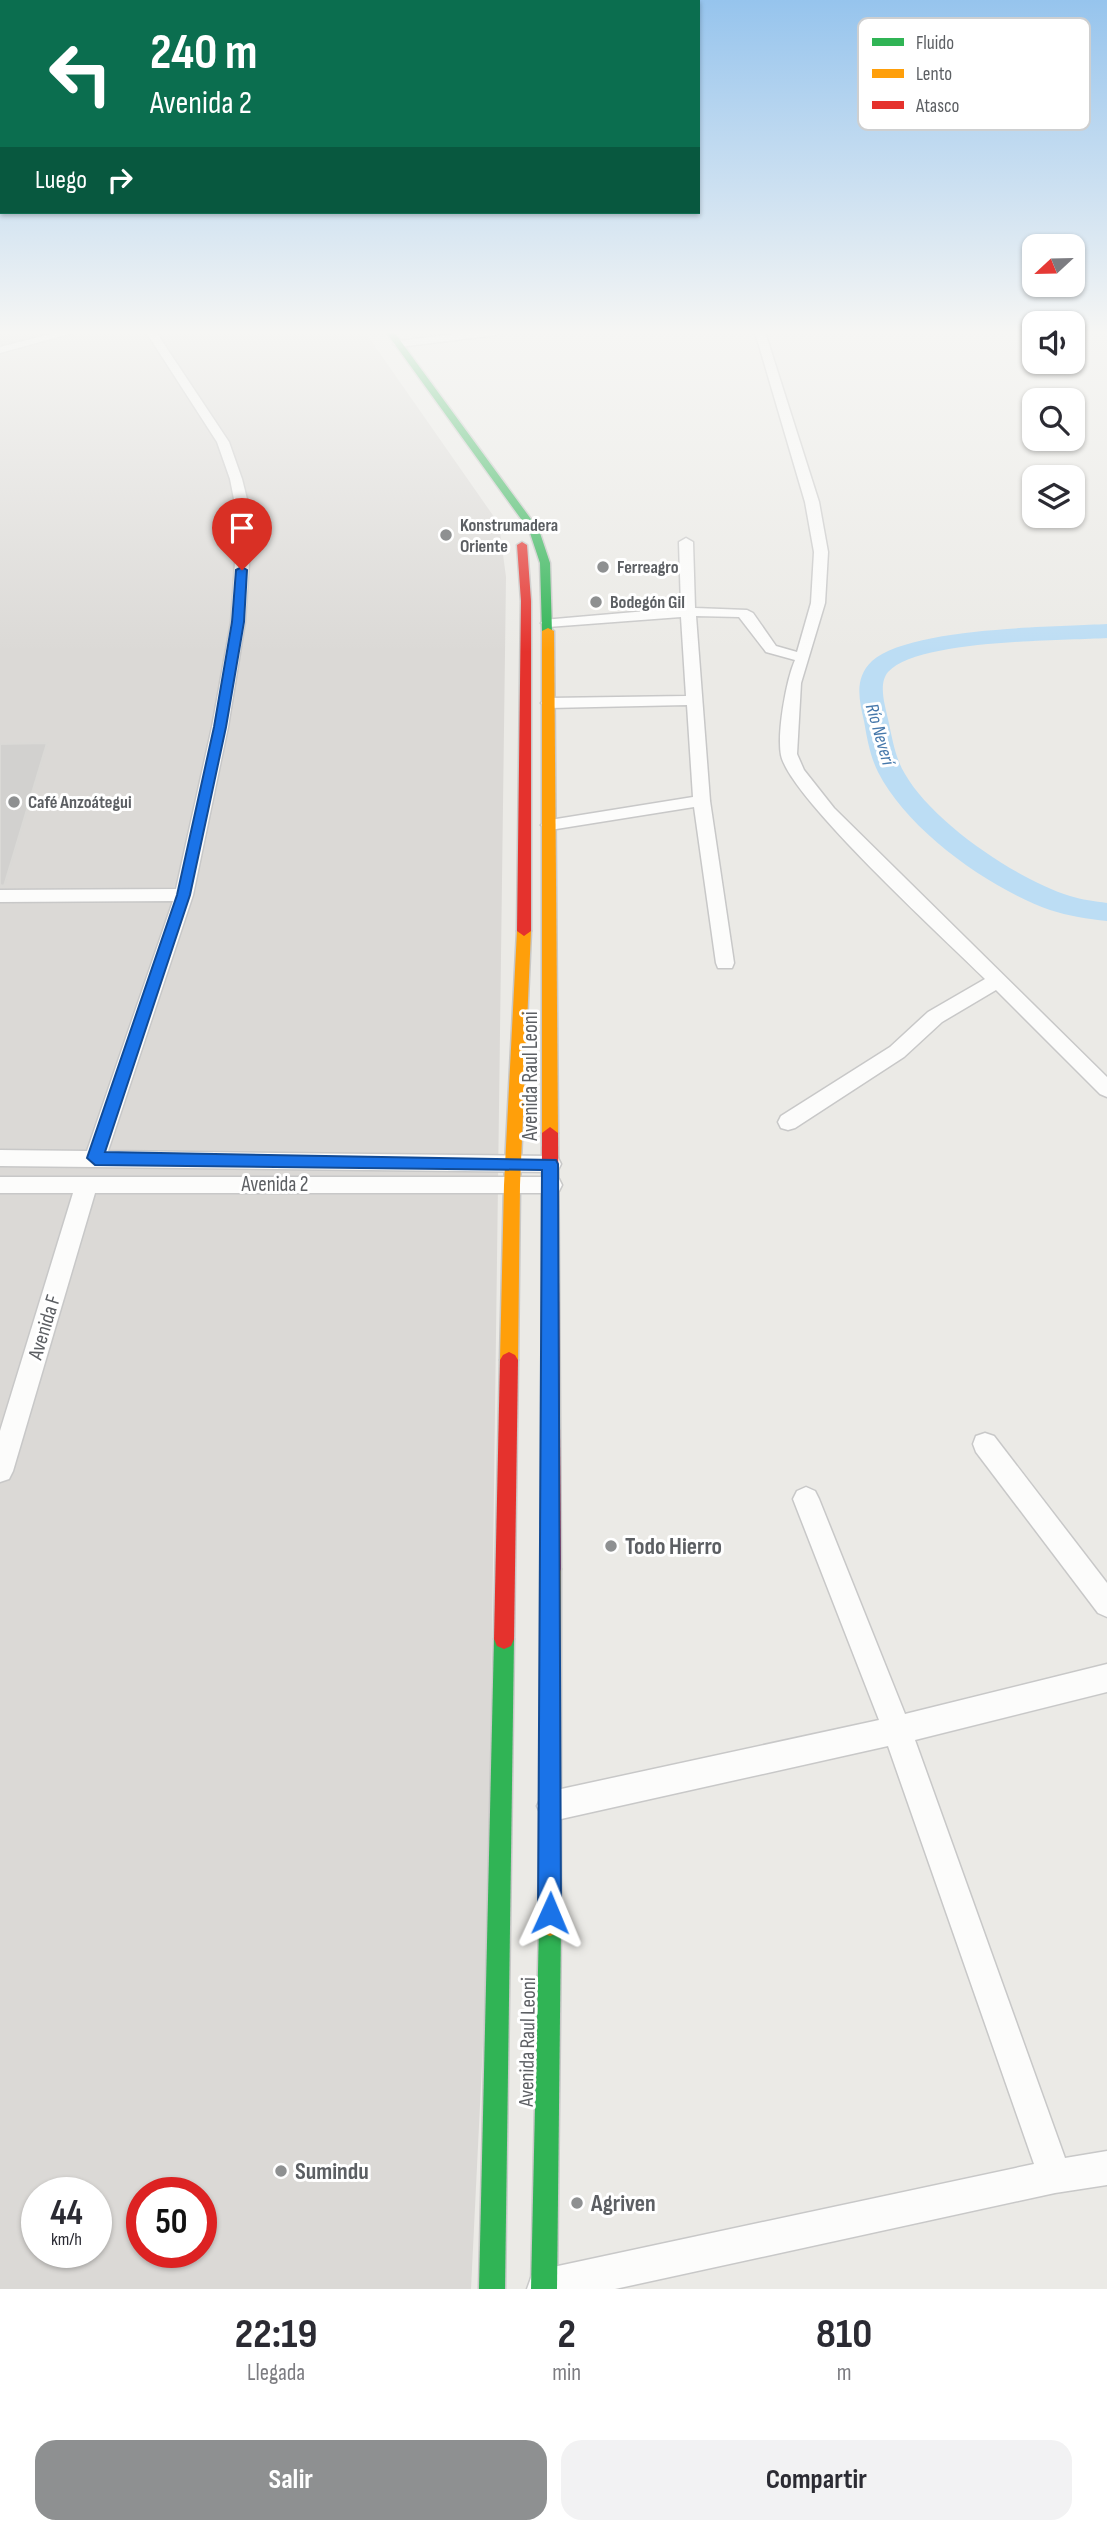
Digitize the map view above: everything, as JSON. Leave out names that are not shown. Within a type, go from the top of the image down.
[{"type":"main road","name":"Avenida Raul Leoni","points":[[454,439],[517,530],[525,559],[526,881],[513,1174],[492,2289]]},
{"type":"main road","name":"Avenida Raul Leoni","points":[[468,439],[534,530],[545,563],[548,623],[552,1806],[544,2288]]},
{"type":"street","points":[[95,1158],[184,895],[220,727],[236,635],[245,519],[236,479],[221,439]]},
{"type":"street","points":[[793,439],[812,502],[821,552],[818,603],[793,683],[789,754],[796,771],[828,812],[1107,1089]]},
{"type":"street","points":[[687,542],[688,612],[702,801],[725,963]]},
{"type":"street","points":[[548,623],[688,612],[742,613],[748,615],[771,649],[803,658]]},
{"type":"street","points":[[549,703],[696,700]]},
{"type":"street","points":[[550,825],[702,801]]},
{"type":"street","points":[[0,896],[184,895]]},
{"type":"street","points":[[789,1122],[897,1052],[934,1017],[996,981]]},
{"type":"street","name":"Avenida 2","points":[[0,1158],[95,1158],[550,1175]]},
{"type":"street","name":"Avenida 2","points":[[0,1185],[513,1174]]},
{"type":"street","name":"Avenida F","points":[[0,1471],[87,1184]]},
{"type":"street","points":[[985,1444],[1107,1604]]},
{"type":"street","points":[[806,1499],[897,1730],[1055,2176]]},
{"type":"street","points":[[552,1806],[897,1730],[1107,1678]]},
{"type":"street","points":[[544,2288],[1055,2176],[1107,2168]]},
{"type":"shaded area","points":[[0,439],[440,439],[499,524],[506,577],[488,1942],[471,2289],[0,2289]]},
{"type":"building","name":"Café Anzoátegui","points":[[47,743],[4,886],[0,885],[0,744]]},
{"type":"waterway","name":"Río Neverí","points":[[1107,631],[993,637],[932,645],[888,661],[876,672],[871,686],[880,741],[888,766],[896,781],[929,819],[970,854],[1014,882],[1060,903],[1107,912]]},
{"type":"traffic: fast","points":[[468,439],[534,530],[545,563],[548,631]]},
{"type":"traffic: fast","points":[[492,2289],[504,1639]]},
{"type":"traffic: fast","points":[[544,2289],[550,1925]]},
{"type":"traffic: slow","points":[[548,631],[550,1133]]},
{"type":"traffic: slow","points":[[509,1360],[512,1185],[524,931]]},
{"type":"traffic: slow","points":[[550,1925],[551,1569]]},
{"type":"traffic: jam","points":[[522,545],[526,601],[524,931]]},
{"type":"traffic: jam","points":[[550,1133],[551,1569]]},
{"type":"traffic: jam","points":[[504,1639],[509,1360]]},
{"type":"place","name":"Konstrumadera Oriente","points":[[446,535]]},
{"type":"place","name":"Ferreagro","points":[[603,567]]},
{"type":"place","name":"Bodegón Gil","points":[[596,602]]},
{"type":"place","name":"Café Anzoátegui","points":[[14,802]]},
{"type":"place","name":"Todo Hierro","points":[[611,1546]]},
{"type":"place","name":"Sumindu","points":[[281,2171]]},
{"type":"place","name":"Agriven","points":[[577,2203]]},
{"type":"route","points":[[242,570],[238,622],[220,727],[184,895],[95,1158],[550,1164],[550,1913]]}]
